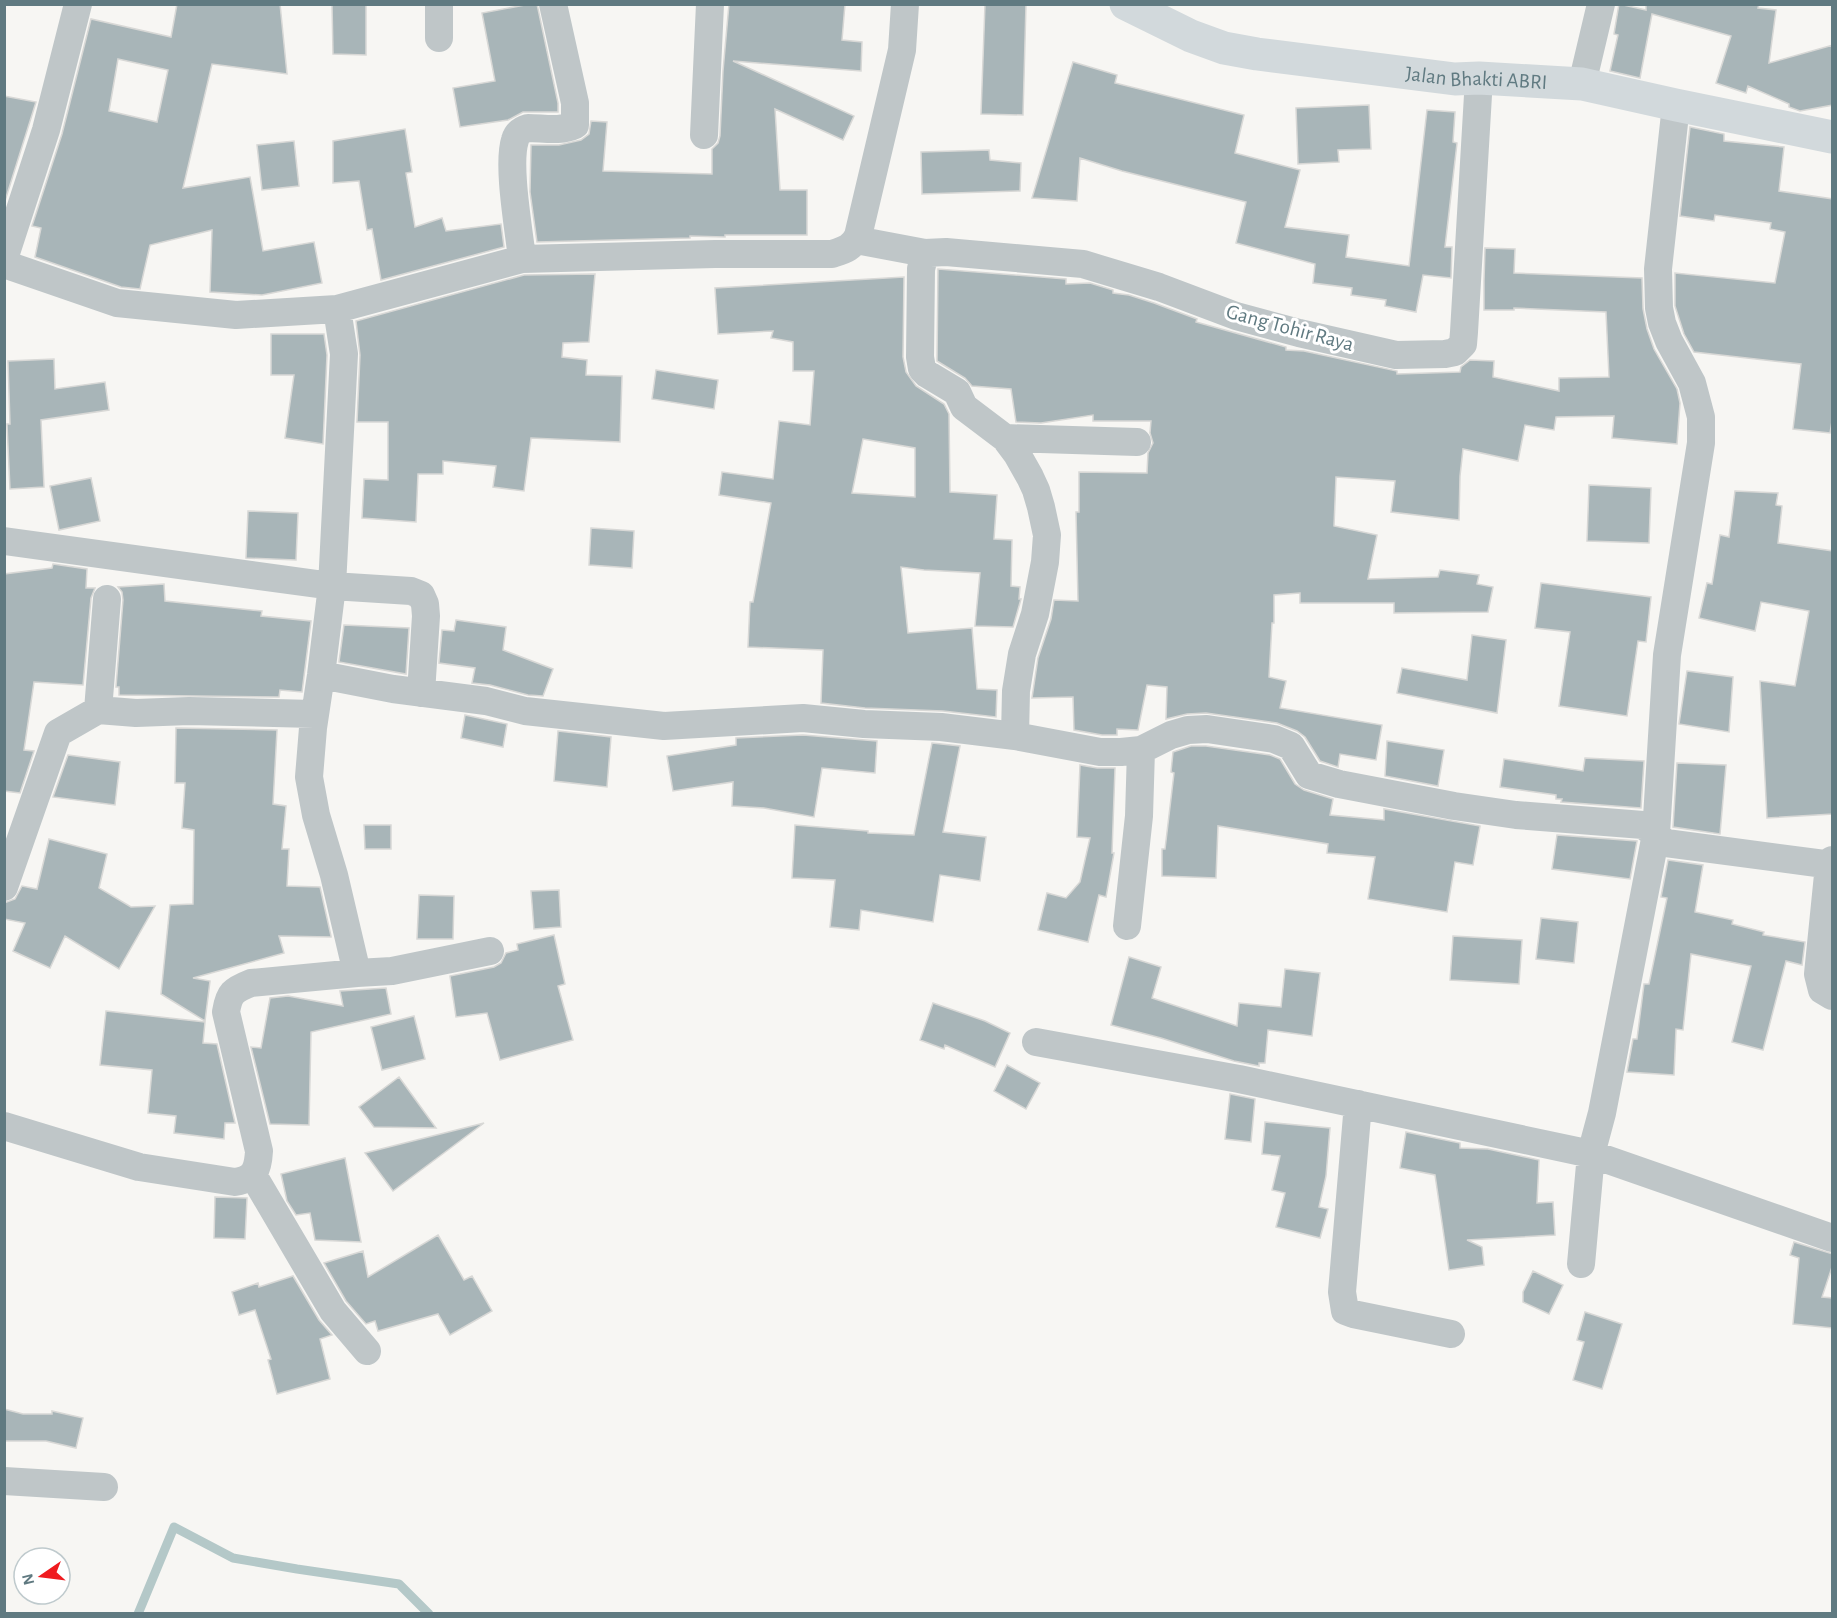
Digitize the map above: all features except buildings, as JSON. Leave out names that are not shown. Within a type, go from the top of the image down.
[{"type":"street","points":[[4,259],[46,130],[78,4]]},
{"type":"street","points":[[438,38],[439,4]]},
{"type":"street","points":[[522,259],[512,169],[514,142],[518,133],[528,128],[561,129],[575,125],[576,119],[575,103],[553,4]]},
{"type":"street","points":[[704,135],[710,4]]},
{"type":"street","points":[[4,264],[117,303],[236,315],[337,309],[522,259],[715,254],[832,254],[853,245],[856,240],[902,50],[905,4]]},
{"type":"street","name":"Jalan Bhakti ABRI","points":[[1126,4],[1191,36],[1224,48],[1455,79],[1479,78],[1582,84],[1833,137]]},
{"type":"street","points":[[1582,84],[1601,4]]},
{"type":"street","name":"Gang Tohir Raya","points":[[856,240],[925,253],[946,252],[1083,264],[1159,287],[1236,316],[1299,333],[1396,355],[1455,352],[1463,344],[1479,78]]},
{"type":"street","points":[[1581,1264],[1591,1154],[1602,1113],[1656,834],[1667,655],[1701,443],[1701,417],[1692,382],[1669,341],[1659,308],[1658,269],[1676,105]]},
{"type":"street","points":[[925,253],[921,281],[920,357],[922,369],[941,384],[957,392],[964,407],[1005,438],[1017,453],[1036,490],[1047,535],[1045,562],[1035,614],[1022,654],[1017,682],[1015,736]]},
{"type":"street","points":[[337,309],[344,354],[332,586],[314,714],[309,777],[316,815],[334,875],[357,973]]},
{"type":"street","points":[[1005,438],[1137,442]]},
{"type":"street","points":[[4,541],[332,586],[411,591],[420,595],[425,604],[421,693]]},
{"type":"street","points":[[98,710],[107,598]]},
{"type":"street","points":[[321,675],[393,689],[486,701],[525,711],[664,726],[803,718],[864,724],[941,727],[1015,736],[1100,752],[1141,750],[1171,735],[1188,730],[1207,729],[1274,739],[1291,746],[1309,775],[1339,784],[1454,806],[1643,825],[1666,843],[1832,863],[1818,974],[1822,990],[1833,996]]},
{"type":"street","points":[[4,887],[58,733],[98,710],[136,713],[189,711],[314,714]]},
{"type":"street","points":[[1127,926],[1139,816],[1141,750]]},
{"type":"street","points":[[4,1126],[139,1167],[236,1182],[245,1181],[257,1167],[259,1151],[226,1012],[229,998],[238,988],[252,983],[392,971],[490,951]]},
{"type":"street","points":[[1036,1042],[1239,1079],[1591,1154],[1833,1238]]},
{"type":"street","points":[[1358,1104],[1342,1292],[1346,1311],[1452,1334]]},
{"type":"street","points":[[252,1175],[333,1311],[367,1351]]},
{"type":"street","points":[[4,1481],[104,1487]]},
{"type":"waterway","points":[[138,1614],[174,1527],[233,1558],[399,1584],[429,1614]]}]
